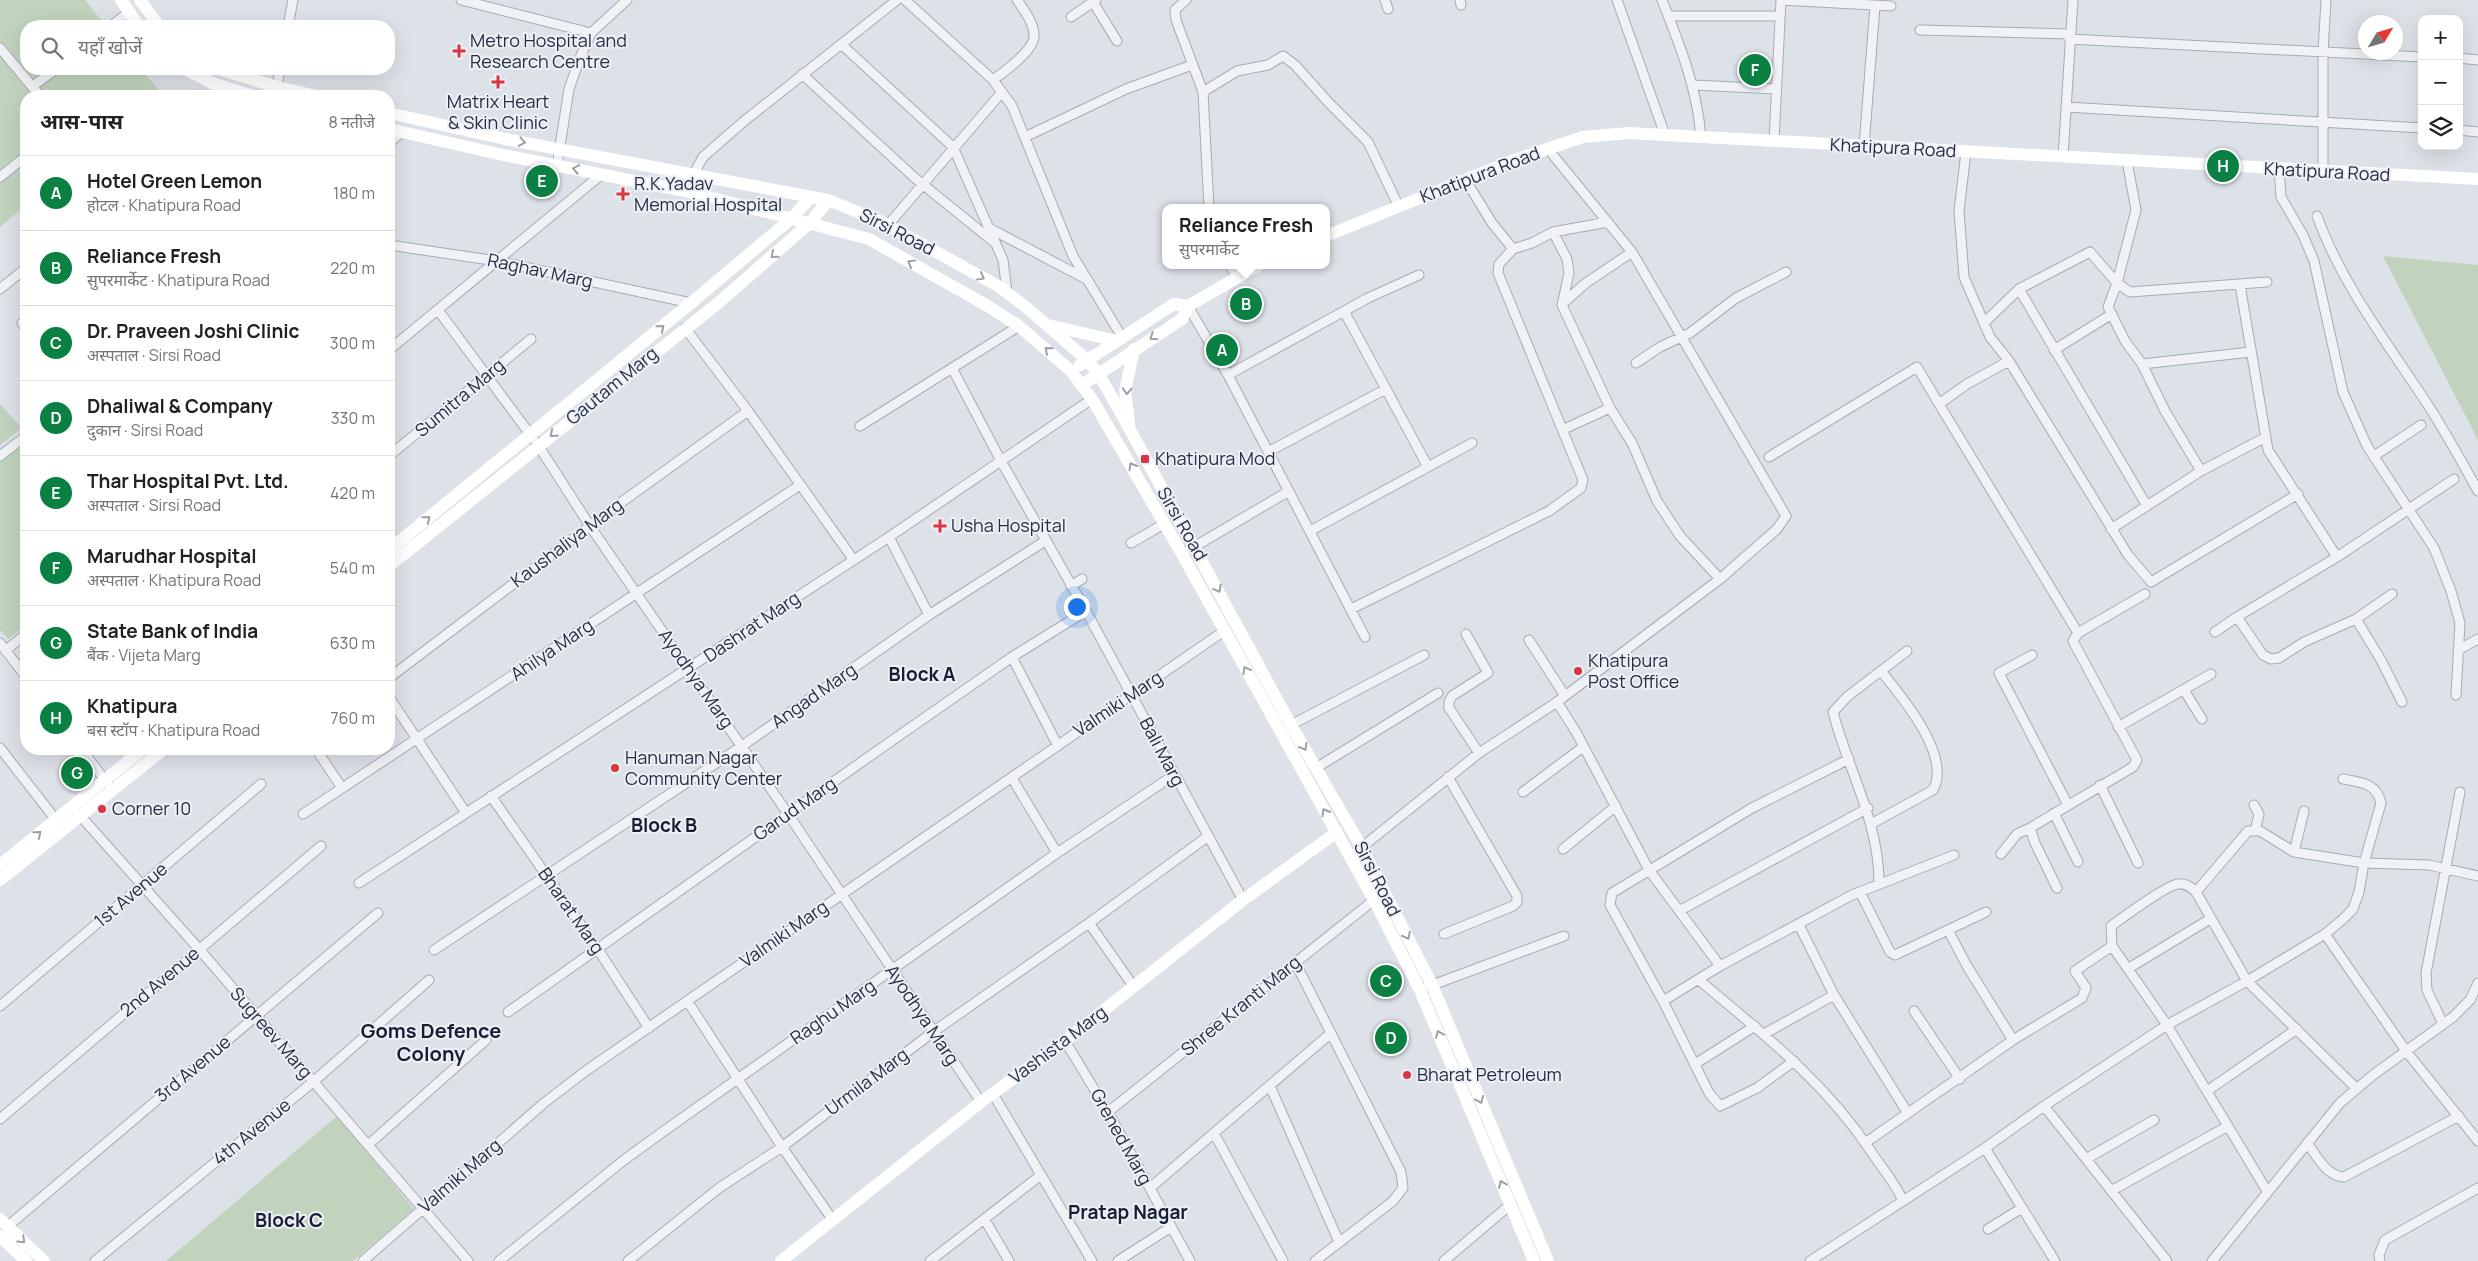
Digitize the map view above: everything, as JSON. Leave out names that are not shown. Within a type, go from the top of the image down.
[{"type":"street","points":[[120,0],[135,20]]},
{"type":"street","points":[[140,0],[155,20]]},
{"type":"street","points":[[289,20],[294,0]]},
{"type":"street","points":[[461,0],[591,33]]},
{"type":"street","points":[[557,166],[569,89],[591,33],[627,0]]},
{"type":"street","points":[[693,175],[703,157],[802,74],[897,0]]},
{"type":"street","points":[[905,0],[993,80],[1012,106],[1073,256],[1119,339]]},
{"type":"street","points":[[993,80],[1022,56],[1034,40],[1032,27],[1017,0]]},
{"type":"street","points":[[1186,0],[1175,10],[1192,65],[1199,77],[1203,92],[1209,204]]},
{"type":"street","points":[[1617,0],[1665,135]]},
{"type":"street","points":[[1662,0],[1693,85],[1701,137]]},
{"type":"street","points":[[1774,142],[1781,0],[1891,6]]},
{"type":"street","points":[[2063,157],[2073,0]]},
{"type":"street","points":[[2323,172],[2323,52],[2326,0]]},
{"type":"street","points":[[1071,16],[1095,1],[1117,41]]},
{"type":"street","points":[[1864,146],[1875,6]]},
{"type":"street","points":[[119,20],[129,12]]},
{"type":"street","points":[[1668,16],[1780,16]]},
{"type":"street","points":[[1920,30],[2418,57]]},
{"type":"street","points":[[841,44],[953,147],[1003,260],[1006,292]]},
{"type":"street","points":[[0,48],[20,71]]},
{"type":"street","points":[[1203,92],[1237,71],[1268,65],[1283,56],[1295,65],[1368,142],[1399,207]]},
{"type":"street","points":[[2463,58],[2478,60]]},
{"type":"street","points":[[1025,137],[1126,89],[1192,65]]},
{"type":"street","points":[[802,74],[922,184],[996,244]]},
{"type":"street","points":[[23,75],[36,90]]},
{"type":"street","points":[[33,86],[48,75]]},
{"type":"street","points":[[197,75],[225,90]]},
{"type":"street","points":[[233,75],[271,90]]},
{"type":"street","points":[[276,90],[279,75]]},
{"type":"street","points":[[1693,85],[1776,89]]},
{"type":"street","points":[[888,225],[1002,92]]},
{"type":"street","points":[[2066,107],[2418,128]]},
{"type":"street","name":"Sirsi Road","points":[[395,114],[560,150],[828,200],[888,225],[1006,292],[1048,325],[1087,360],[1098,374],[1195,546],[1291,725],[1362,848],[1548,1261]]},
{"type":"street","name":"Sirsi Road","points":[[395,130],[557,166],[690,192],[811,222],[869,239],[986,304],[1019,326],[1071,371],[1092,399],[1182,554],[1374,900],[1426,988],[1534,1261]]},
{"type":"street","points":[[2463,130],[2478,132]]},
{"type":"street","points":[[395,138],[402,132]]},
{"type":"street","name":"Khatipura Road","points":[[1330,234],[1465,179],[1583,137],[1630,133],[2478,179]]},
{"type":"street","points":[[1351,856],[1479,753],[1558,702],[1720,579],[1777,529],[1786,516],[1632,252],[1548,149]]},
{"type":"street","points":[[1966,152],[1959,194],[1964,277],[1990,337],[2009,361],[2128,555],[2151,582],[2298,494]]},
{"type":"street","points":[[0,177],[20,161]]},
{"type":"street","points":[[2127,161],[2136,210],[2117,283],[2108,307],[2125,340],[2142,364],[2165,411],[2200,471]]},
{"type":"street","points":[[2279,169],[2281,197],[2314,261],[2343,392],[2367,446],[2434,548],[2451,591],[2460,623],[2456,695]]},
{"type":"street","points":[[395,345],[602,174]]},
{"type":"street","points":[[1465,179],[1492,223],[1513,249]]},
{"type":"street","name":"Gautam Marg","points":[[395,561],[691,303],[792,218],[811,197]]},
{"type":"street","name":"Gautam Marg","points":[[395,545],[685,328],[811,222],[828,200]]},
{"type":"street","points":[[2317,216],[2338,266],[2392,354],[2429,406],[2478,491]]},
{"type":"street","points":[[1351,609],[1549,511],[1581,488],[1583,480],[1564,429],[1498,273],[1499,264],[1513,249],[1532,243],[1553,232],[1608,222]]},
{"type":"street","points":[[989,228],[1088,280]]},
{"type":"street","points":[[1553,232],[1568,259],[1569,273],[1562,305],[1610,408],[1632,443],[1657,501],[1680,536],[1720,579]]},
{"type":"street","name":"Raghav Marg","points":[[395,246],[497,261],[691,303]]},
{"type":"street","points":[[1562,305],[1586,283],[1632,252]]},
{"type":"street","points":[[1985,322],[2019,289],[2090,252],[2117,283],[2130,292],[2267,282]]},
{"type":"street","points":[[1082,385],[1182,318],[1188,306],[1233,271]]},
{"type":"street","points":[[1636,363],[1660,347],[1690,333],[1736,298],[1786,272]]},
{"type":"street","points":[[0,289],[20,273]]},
{"type":"street","points":[[1228,375],[1344,311],[1419,276]]},
{"type":"street","points":[[2240,285],[2268,450],[2338,558]]},
{"type":"street","points":[[2019,289],[2147,506]]},
{"type":"street","points":[[1071,371],[1174,304],[1188,306]]},
{"type":"street","points":[[1188,306],[1228,375],[1365,637]]},
{"type":"street","name":"Ayodhya Marg","points":[[438,310],[534,440],[590,526],[742,746],[981,1102]]},
{"type":"street","points":[[1344,311],[1428,467]]},
{"type":"street","points":[[2054,350],[2112,314]]},
{"type":"street","points":[[1048,325],[1119,339]]},
{"type":"street","points":[[860,426],[1019,326]]},
{"type":"street","points":[[685,328],[748,411],[853,560]]},
{"type":"street","name":"Sumitra Marg","points":[[395,451],[531,339]]},
{"type":"street","points":[[1130,433],[1125,391],[1134,349]]},
{"type":"street","points":[[2142,364],[2251,352]]},
{"type":"street","points":[[1939,404],[1967,384],[2009,361]]},
{"type":"street","points":[[1769,458],[1917,367],[2078,633]]},
{"type":"street","name":"Bali Marg","points":[[952,368],[1001,461],[1086,611],[1207,837],[1243,900]]},
{"type":"street","points":[[1268,452],[1386,389]]},
{"type":"street","name":"Dashrat Marg","points":[[359,883],[689,669],[1092,399]]},
{"type":"street","points":[[1564,429],[1610,408]]},
{"type":"street","name":"Kaushaliya Marg","points":[[395,673],[590,526],[748,411]]},
{"type":"street","points":[[2374,456],[2421,425]]},
{"type":"street","points":[[2111,528],[2200,471],[2266,437]]},
{"type":"street","points":[[0,456],[20,441]]},
{"type":"street","points":[[1310,531],[1472,444]]},
{"type":"street","points":[[2215,632],[2237,617],[2338,558],[2454,479]]},
{"type":"street","name":"Ahilya Marg","points":[[395,755],[800,485]]},
{"type":"street","points":[[1182,554],[1289,491]]},
{"type":"street","points":[[1132,543],[1164,524]]},
{"type":"street","points":[[888,537],[929,615]]},
{"type":"street","name":"Angad Marg","points":[[434,950],[742,746],[929,615],[1045,541]]},
{"type":"street","points":[[1072,586],[1082,579]]},
{"type":"street","points":[[2002,854],[2017,834],[2133,767],[2137,760],[2073,641],[2078,633],[2145,594]]},
{"type":"street","points":[[2237,617],[2263,655],[2271,659],[2280,658],[2304,642],[2356,619],[2392,594]]},
{"type":"street","name":"Garud Marg","points":[[508,1012],[1012,657],[1086,611]]},
{"type":"street","points":[[2356,619],[2386,669],[2402,702]]},
{"type":"street","name":"Valmiki Marg","points":[[363,1261],[422,1208],[544,1104],[587,1070],[688,1002],[841,893],[1012,778],[1224,631]]},
{"type":"street","points":[[1466,634],[1488,673],[1452,696],[1449,702],[1450,708],[1479,753]]},
{"type":"street","points":[[20,637],[3,647],[20,669]]},
{"type":"street","points":[[2458,650],[2478,639]]},
{"type":"street","points":[[1530,640],[1565,696]]},
{"type":"street","points":[[1880,883],[1879,864],[1868,808],[1833,712],[1848,696],[1907,652]]},
{"type":"street","points":[[1291,725],[1424,655]]},
{"type":"street","points":[[2032,655],[1999,673],[2068,805]]},
{"type":"street","points":[[1012,657],[1058,746]]},
{"type":"street","points":[[1871,824],[1933,790],[1938,780],[1939,772],[1933,752],[1922,730],[1903,699],[1881,671]]},
{"type":"street","points":[[2118,727],[2211,674]]},
{"type":"street","points":[[2184,690],[2202,719]]},
{"type":"street","points":[[1316,768],[1438,693]]},
{"type":"street","points":[[1558,702],[1649,870],[1720,966]]},
{"type":"street","points":[[395,706],[466,813]]},
{"type":"street","points":[[1523,792],[1583,747]]},
{"type":"street","points":[[0,748],[56,820]]},
{"type":"street","points":[[86,755],[109,785]]},
{"type":"street","points":[[109,785],[137,755]]},
{"type":"street","points":[[0,880],[76,811],[109,785],[155,755]]},
{"type":"street","points":[[320,755],[342,788]]},
{"type":"street","name":"Ahilya Marg","points":[[303,814],[394,755]]},
{"type":"street","points":[[1794,1061],[1757,1088],[1720,1106],[1709,1093],[1663,1001],[1610,905],[1612,893],[1752,808],[1849,759]]},
{"type":"street","name":"Raghu Marg","points":[[499,1261],[624,1160],[1057,854],[1174,775]]},
{"type":"street","points":[[1444,934],[1513,906],[1517,902],[1517,896],[1448,777]]},
{"type":"street","points":[[1012,778],[1057,854]]},
{"type":"street","points":[[1810,1261],[1985,1148],[2044,1106],[2167,1026],[2325,934],[2353,909],[2381,803],[2380,795],[2374,788],[2366,784],[2343,779]]},
{"type":"street","name":"1st Avenue","points":[[0,1006],[261,784]]},
{"type":"street","points":[[2100,785],[2138,863]]},
{"type":"street","points":[[2443,1024],[2427,990],[2426,973],[2460,792]]},
{"type":"street","name":"Bharat Marg","points":[[491,796],[597,948],[649,1028]]},
{"type":"street","points":[[2254,805],[2259,814],[2255,831]]},
{"type":"street","points":[[1563,849],[1616,806]]},
{"type":"street","points":[[1679,911],[1868,808]]},
{"type":"street","points":[[0,865],[56,820],[76,811]]},
{"type":"street","name":"Sugreev Marg","points":[[76,811],[199,949],[468,1261]]},
{"type":"street","points":[[2294,852],[2304,811]]},
{"type":"street","points":[[2054,813],[2078,862]]},
{"type":"street","points":[[2030,828],[2035,843],[2057,888]]},
{"type":"street","points":[[2196,892],[2248,831],[2260,831],[2294,852],[2364,863],[2429,865],[2478,876]]},
{"type":"street","name":"Vashista Marg","points":[[781,1261],[981,1102],[1065,1042],[1243,900],[1337,832]]},
{"type":"street","name":"Urmila Marg","points":[[628,1261],[720,1188],[782,1147],[933,1032],[1089,923],[1207,837]]},
{"type":"street","name":"2nd Avenue","points":[[0,1118],[321,846]]},
{"type":"street","points":[[1663,1001],[1720,966],[1860,892],[1954,854]]},
{"type":"street","points":[[2267,1191],[2167,1026],[2129,968],[2112,946],[2110,926],[2131,911],[2178,884],[2188,885],[2196,892],[2247,981],[2357,1089]]},
{"type":"street","points":[[1860,892],[1890,952],[1895,955],[1986,912]]},
{"type":"street","name":"Shree Kranti Marg","points":[[1108,1112],[1374,900]]},
{"type":"street","name":"3rd Avenue","points":[[3,1227],[378,913]]},
{"type":"street","points":[[2129,968],[2210,919]]},
{"type":"street","points":[[1089,923],[1134,987]]},
{"type":"street","points":[[1799,925],[1834,995],[1907,1112]]},
{"type":"street","points":[[1948,930],[1967,966],[2013,1040]]},
{"type":"street","points":[[2325,934],[2406,1051],[2478,1141]]},
{"type":"street","points":[[1426,988],[1564,936]]},
{"type":"street","points":[[1865,1143],[1907,1112],[1960,1079],[2013,1040],[2082,998],[2086,988],[2075,971],[2112,946]]},
{"type":"street","points":[[1295,962],[1401,1172],[1403,1188],[1393,1202],[1315,1261]]},
{"type":"street","name":"4th Avenue","points":[[95,1261],[313,1082],[429,980]]},
{"type":"street","points":[[1699,980],[1764,1034],[1813,1079],[1865,1143],[1898,1189],[1903,1201]]},
{"type":"street","points":[[2212,1261],[2340,1103],[2443,1024],[2470,1000],[2478,984]]},
{"type":"street","points":[[1764,1034],[1834,995]]},
{"type":"street","points":[[688,1002],[782,1147],[832,1219]]},
{"type":"street","points":[[1914,1011],[1960,1079]]},
{"type":"street","points":[[1695,1064],[1754,1026]]},
{"type":"street","points":[[2207,1091],[2297,1029]]},
{"type":"street","points":[[1150,1188],[1330,1034]]},
{"type":"street","points":[[368,1145],[486,1040]]},
{"type":"street","name":"Grened Marg","points":[[1065,1042],[1108,1112],[1190,1261]]},
{"type":"street","points":[[1270,1086],[1339,1242]]},
{"type":"street","points":[[993,1094],[1092,1261]]},
{"type":"street","points":[[2044,1106],[2167,1261]]},
{"type":"street","points":[[2307,1143],[2328,1172],[2336,1177],[2344,1178],[2458,1116]]},
{"type":"street","points":[[2086,1159],[2154,1120]]},
{"type":"street","points":[[2111,1192],[2228,1126]]},
{"type":"street","points":[[1214,1133],[1283,1261]]},
{"type":"street","points":[[1985,1148],[2055,1261]]},
{"type":"street","points":[[930,1261],[1041,1175]]},
{"type":"street","points":[[2380,1261],[2379,1255],[2385,1240],[2478,1188]]},
{"type":"street","points":[[1444,1261],[1511,1204]]},
{"type":"street","points":[[1988,1229],[2022,1208]]},
{"type":"street","points":[[985,1220],[1009,1261]]},
{"type":"street","points":[[3,1227],[26,1261]]},
{"type":"street","points":[[3,1227],[44,1261]]},
{"type":"street","points":[[1118,1261],[1171,1227]]},
{"type":"green space","points":[[0,0],[85,0],[101,20],[20,20],[20,75],[146,75],[159,90],[20,90],[20,210],[0,227]]},
{"type":"green space","points":[[2383,256],[2478,265],[2478,440]]},
{"type":"green space","points":[[0,404],[20,426],[20,430],[0,445]]},
{"type":"green space","points":[[20,444],[20,630],[8,639],[0,630],[0,459]]},
{"type":"green space","points":[[337,1116],[414,1209],[353,1261],[166,1261]]},
{"type":"place","name":"Metro Hospital and Research Centre","points":[[459,51]]},
{"type":"place","name":"Marudhar Hospital","points":[[1755,70]]},
{"type":"place","name":"Matrix Heart & Skin Clinic","points":[[498,82]]},
{"type":"place","name":"Khatipura","points":[[2223,166]]},
{"type":"place","name":"Thar Hospital Pvt. Ltd.","points":[[542,181]]},
{"type":"place","name":"R.K.Yadav Memorial Hospital","points":[[623,194]]},
{"type":"place","name":"Reliance Fresh","points":[[1246,304]]},
{"type":"place","name":"Hotel Green Lemon","points":[[1222,350]]},
{"type":"place","name":"Khatipura Mod","points":[[1145,459]]},
{"type":"place","name":"Usha Hospital","points":[[940,526]]},
{"type":"place","name":"Khatipura Post Office","points":[[1578,671]]},
{"type":"place","name":"Hanuman Nagar Community Center","points":[[615,768]]},
{"type":"place","name":"State Bank of India","points":[[77,773]]},
{"type":"place","name":"Corner 10","points":[[102,809]]},
{"type":"place","name":"Dr. Praveen Joshi Clinic","points":[[1386,981]]},
{"type":"place","name":"Dhaliwal & Company","points":[[1391,1038]]},
{"type":"place","name":"Bharat Petroleum","points":[[1407,1075]]},
{"type":"district","name":"Block A","points":[[922,674]]},
{"type":"district","name":"Block B","points":[[664,825]]},
{"type":"district","name":"Goms Defence Colony","points":[[431,1042]]},
{"type":"district","name":"Pratap Nagar","points":[[1128,1212]]},
{"type":"district","name":"Block C","points":[[289,1220]]}]
